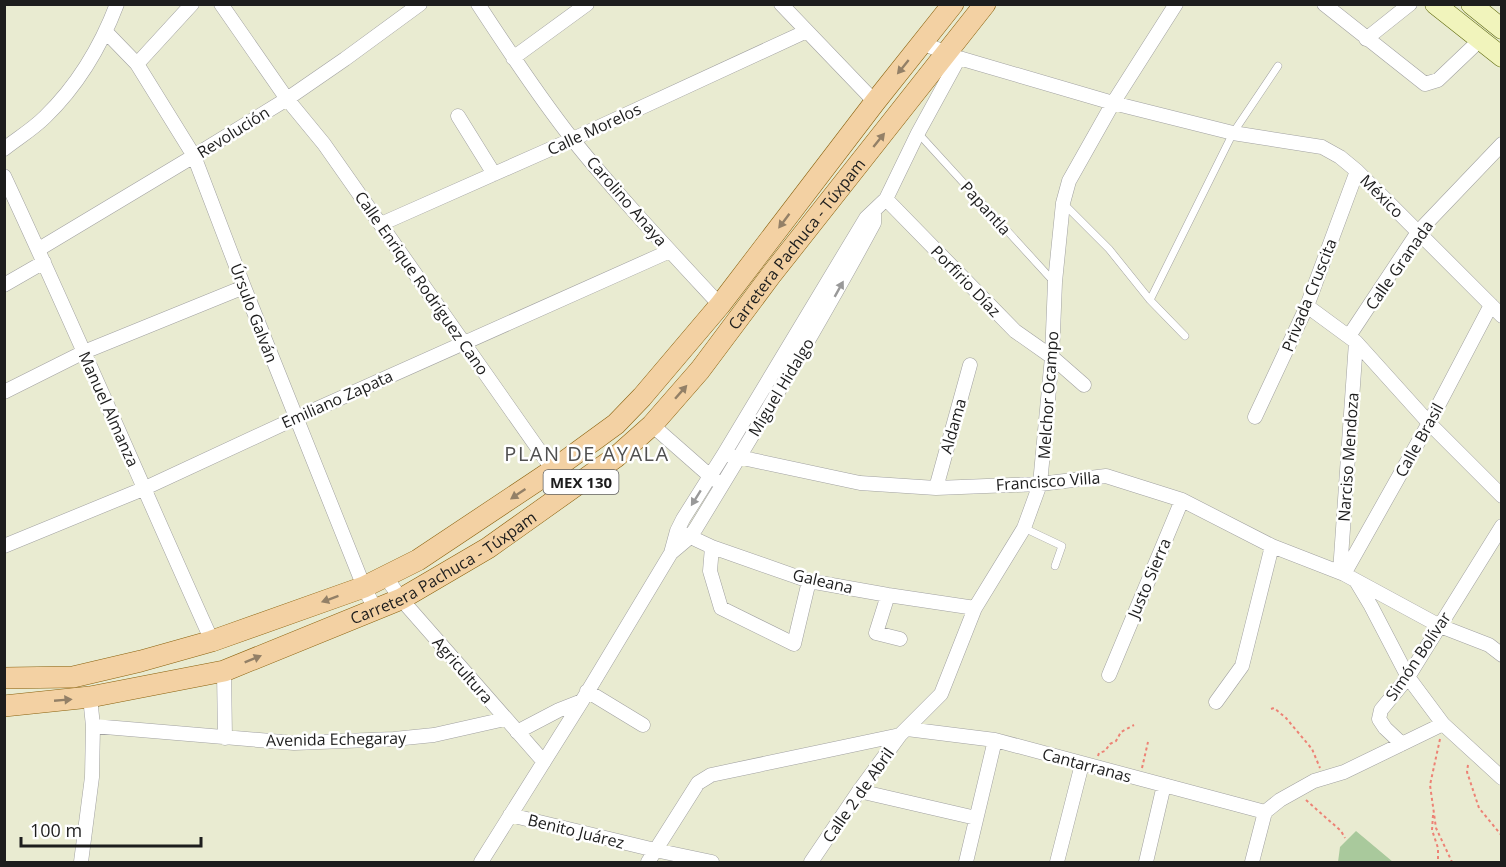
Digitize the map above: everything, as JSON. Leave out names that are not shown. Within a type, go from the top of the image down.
[{"type":"main road","name":"Carretera Pachuca - Túxpam","points":[[4,678],[73,676],[141,661],[212,641],[364,587],[418,560],[553,470],[616,424],[642,397],[720,304],[953,4]]},
{"type":"main road","name":"Carretera Pachuca - Túxpam","points":[[4,705],[90,697],[224,671],[401,599],[488,548],[616,457],[652,425],[700,370],[771,275],[953,56],[985,4]]},
{"type":"main road","points":[[1435,4],[1502,57]]},
{"type":"main road","points":[[1471,4],[1499,22]]},
{"type":"street","points":[[4,149],[45,117],[75,82],[106,32],[117,4]]},
{"type":"street","points":[[137,64],[192,4]]},
{"type":"street","name":"Calle Enrique Rodríguez Cano","points":[[221,4],[287,99],[324,144],[381,224],[462,343],[553,470]]},
{"type":"street","name":"Revolución","points":[[4,285],[41,256],[194,156],[287,99],[420,4]]},
{"type":"street","name":"Carolino Anaya","points":[[478,4],[513,58],[573,139],[670,251],[720,304]]},
{"type":"street","points":[[513,58],[587,4]]},
{"type":"street","points":[[781,4],[875,102]]},
{"type":"street","name":"Melchor Ocampo","points":[[903,732],[941,694],[975,608],[1024,528],[1040,484],[1052,357],[1055,282],[1063,203],[1069,181],[1113,103],[1176,4]]},
{"type":"street","points":[[1324,4],[1425,84],[1438,80],[1480,40]]},
{"type":"street","points":[[1366,39],[1410,4]]},
{"type":"street","name":"Calle Morelos","points":[[381,224],[573,139],[807,31]]},
{"type":"street","name":"Úrsulo Galván","points":[[106,32],[137,64],[194,156],[296,418],[375,609]]},
{"type":"street","name":"México","points":[[922,43],[953,56],[1113,103],[1233,133],[1322,147],[1341,157],[1357,171],[1502,316]]},
{"type":"street","name":"Miguel Hidalgo","points":[[683,534],[683,519],[874,223],[874,212],[886,199],[953,56]]},
{"type":"street","points":[[458,116],[494,174]]},
{"type":"street","name":"Calle Granada","points":[[1352,339],[1418,232],[1502,144]]},
{"type":"street","name":"Privada Cruscita","points":[[1255,417],[1307,306],[1357,171]]},
{"type":"street","name":"Manuel Almanza","points":[[6,182],[212,641]]},
{"type":"street","name":"Porfirio Díaz","points":[[886,199],[1015,331],[1052,357],[1084,385]]},
{"type":"street","name":"Emiliano Zapata","points":[[4,546],[144,489],[296,418],[670,251]]},
{"type":"street","points":[[4,392],[84,352],[244,287]]},
{"type":"street","name":"Calle Brasil","points":[[1346,575],[1491,305]]},
{"type":"street","points":[[1307,306],[1352,339],[1429,423],[1502,496]]},
{"type":"street","name":"Miguel Hidalgo","points":[[481,862],[683,534],[723,484],[740,457],[819,308]]},
{"type":"street","name":"Narciso Mendoza","points":[[1346,575],[1352,339]]},
{"type":"street","name":"Aldama","points":[[936,488],[970,365]]},
{"type":"street","points":[[652,425],[710,476],[723,484]]},
{"type":"street","name":"Francisco Villa","points":[[724,454],[861,483],[936,488],[1040,484],[1106,476],[1182,500],[1272,546],[1346,575],[1440,626],[1489,645],[1502,655]]},
{"type":"street","name":"Justo Sierra","points":[[1109,675],[1182,500]]},
{"type":"street","name":"Simón Bolívar","points":[[1402,744],[1379,719],[1382,710],[1408,678],[1502,526]]},
{"type":"street","name":"Galeana","points":[[683,534],[712,547],[809,581],[975,608]]},
{"type":"street","points":[[1216,702],[1242,666],[1272,546]]},
{"type":"street","points":[[712,547],[710,571],[720,608],[794,644],[809,581]]},
{"type":"street","points":[[1346,575],[1371,606],[1408,678],[1443,724],[1502,778]]},
{"type":"street","name":"Agricultura","points":[[385,576],[401,599],[544,762]]},
{"type":"street","points":[[888,595],[876,633],[900,639]]},
{"type":"street","points":[[224,671],[225,738]]},
{"type":"street","points":[[517,732],[585,696],[643,725]]},
{"type":"street","points":[[81,862],[92,777],[93,726],[90,697]]},
{"type":"street","name":"Avenida Echegaray","points":[[93,726],[294,743],[434,735],[506,720]]},
{"type":"street","points":[[1252,862],[1265,812],[1280,800],[1315,781],[1344,772],[1443,724]]},
{"type":"street","name":"Cantarranas","points":[[651,856],[698,783],[711,775],[903,732],[995,740],[1265,812]]},
{"type":"street","name":"Calle 2 de Abril","points":[[811,862],[859,791],[903,732]]},
{"type":"street","points":[[966,862],[995,740]]},
{"type":"street","points":[[1057,862],[1088,766]]},
{"type":"street","points":[[1146,862],[1164,785]]},
{"type":"street","points":[[859,791],[976,818]]},
{"type":"street","name":"Benito Juárez","points":[[510,815],[651,856],[712,862]]},
{"type":"lane","points":[[1150,300],[1233,133],[1278,66]]},
{"type":"lane","name":"Papantla","points":[[918,133],[1055,282]]},
{"type":"lane","points":[[1063,203],[1109,249],[1150,300],[1185,336]]},
{"type":"lane","points":[[1024,528],[1062,546],[1055,566]]},
{"type":"path","points":[[1271,709],[1274,708],[1286,718],[1312,749],[1320,768],[1315,781],[1302,792],[1306,801],[1341,831],[1345,838]]},
{"type":"path","points":[[1443,724],[1430,785],[1436,828],[1452,862]]},
{"type":"path","points":[[1088,766],[1099,753],[1105,751],[1110,744],[1116,741],[1121,732],[1134,725]]},
{"type":"path","points":[[1140,779],[1148,742]]},
{"type":"path","points":[[1470,750],[1467,772],[1479,808],[1502,836]]},
{"type":"path","points":[[1433,810],[1432,830],[1438,848],[1438,862]]},
{"type":"green space","points":[[5,5],[1501,5],[1501,862],[5,862]]},
{"type":"green space","points":[[1356,831],[1393,862],[1338,862],[1340,847]]},
{"type":"district","name":"PLAN DE AYALA","points":[[587,453]]}]
